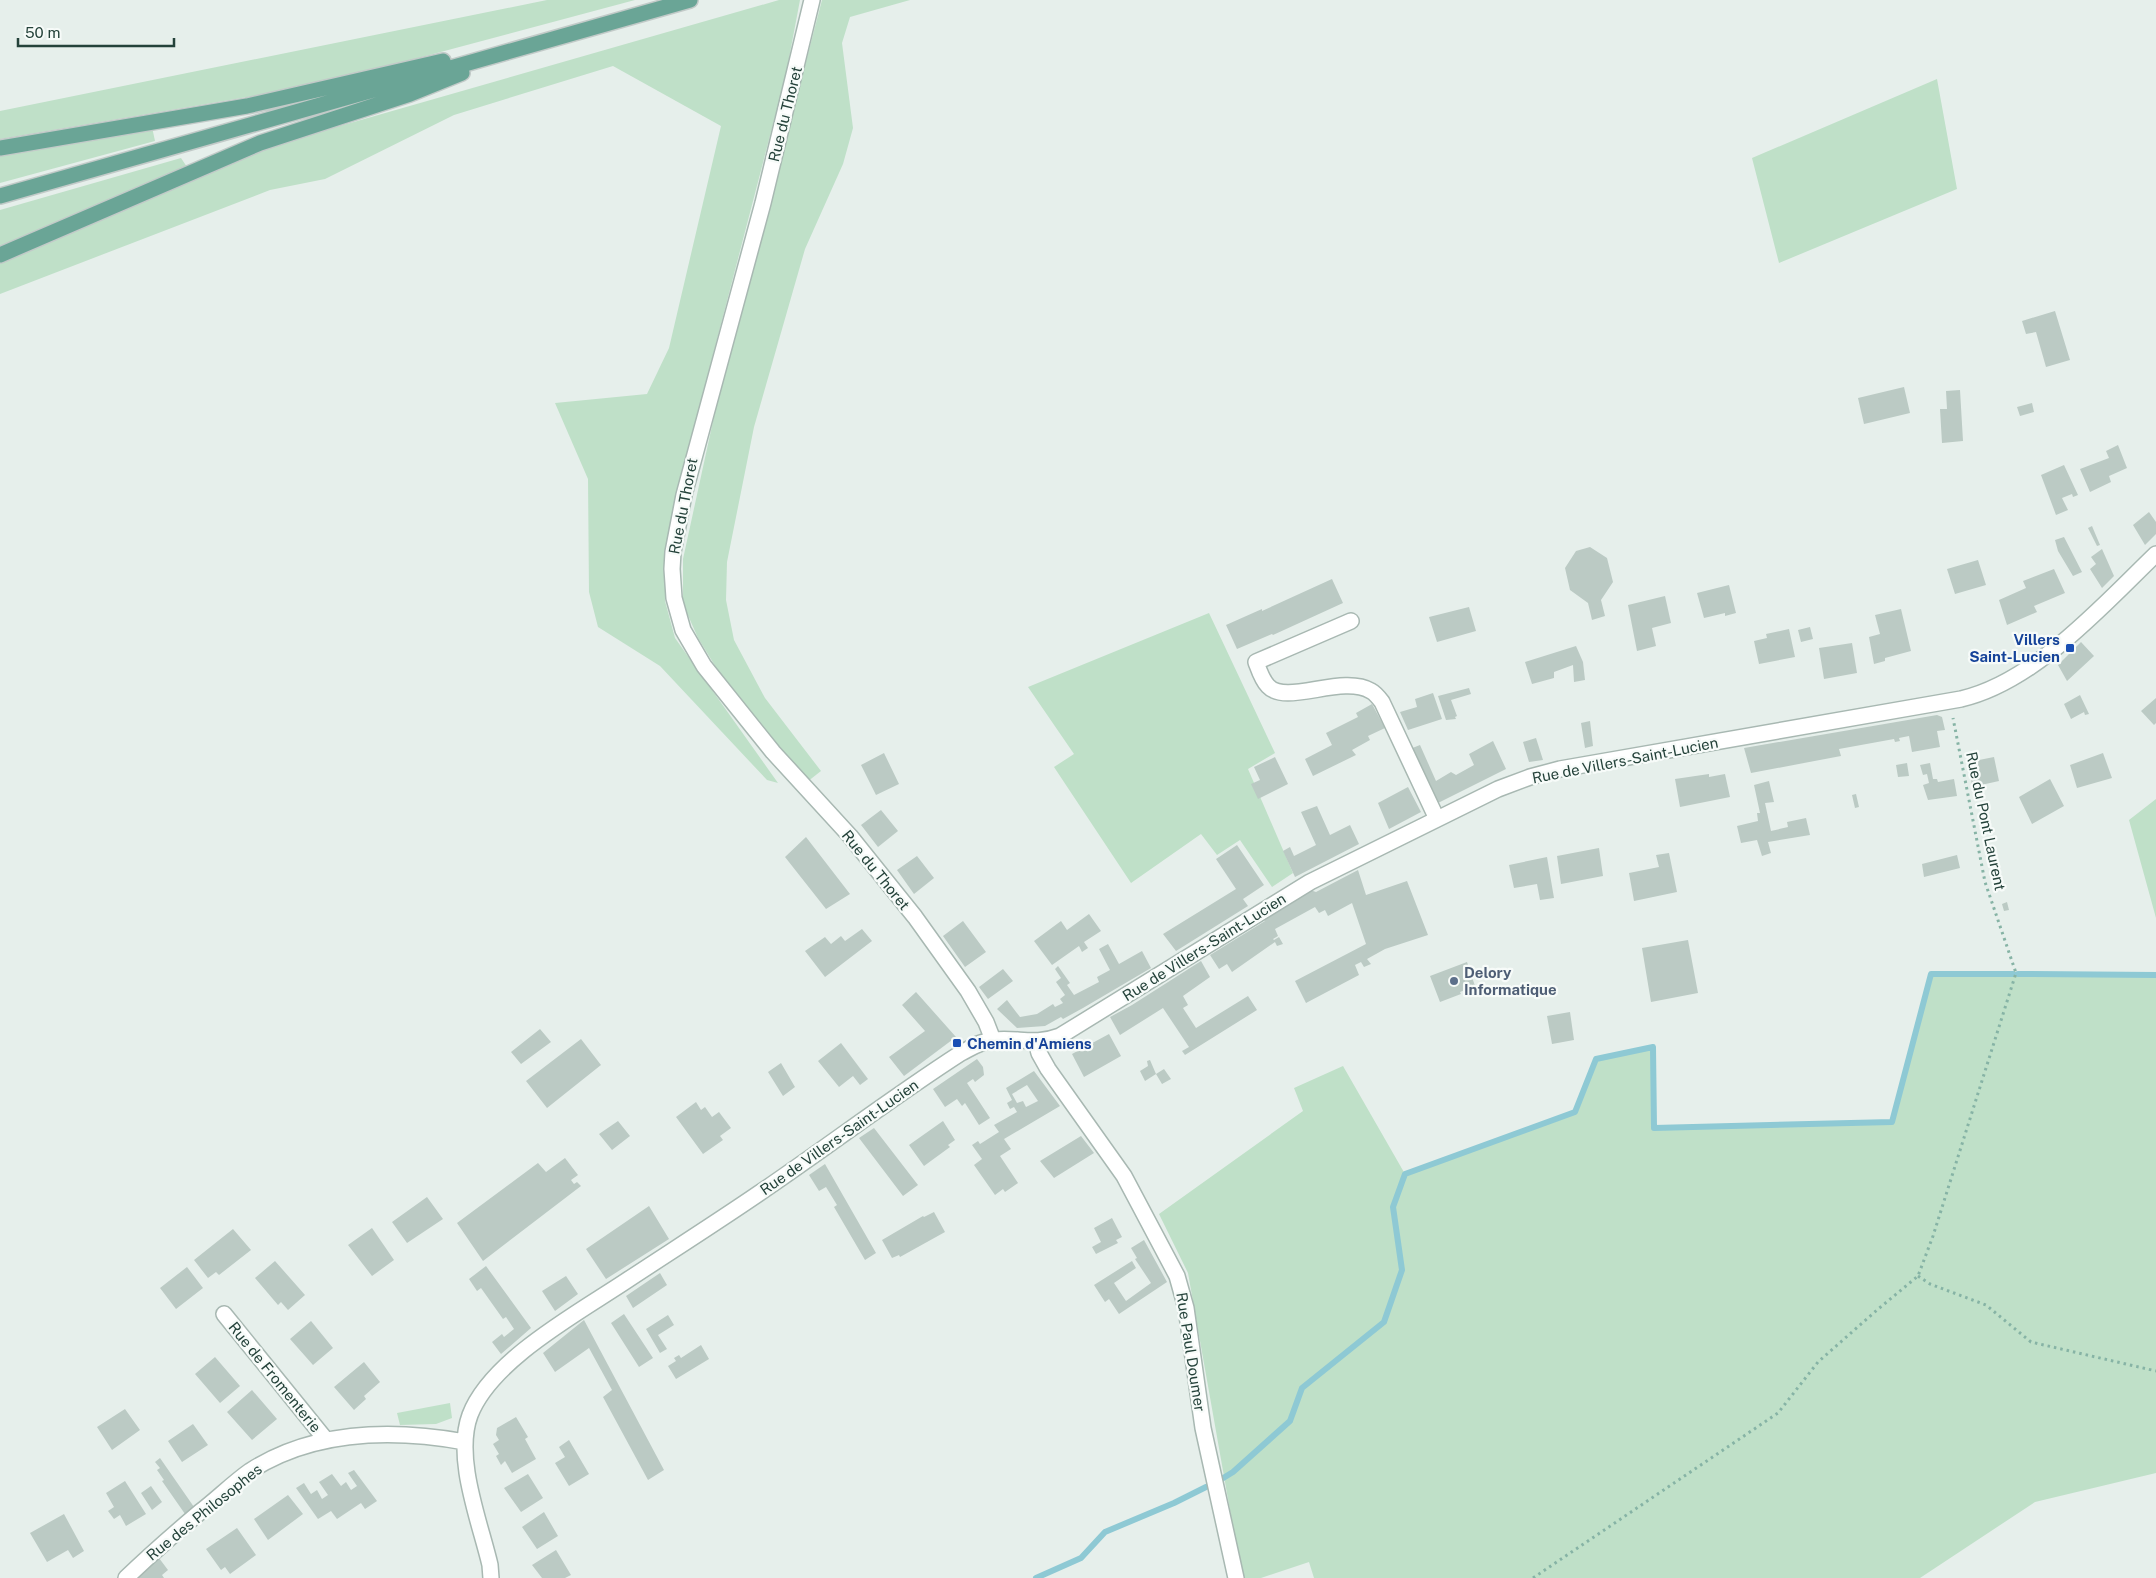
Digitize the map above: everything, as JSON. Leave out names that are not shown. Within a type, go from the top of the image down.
[{"type":"main road","points":[[0,196],[690,0]]},
{"type":"main road","points":[[0,148],[246,106],[414,66],[528,46]]},
{"type":"main road","points":[[0,255],[260,143],[418,91],[528,46]]},
{"type":"street","name":"Rue du Thoret","points":[[812,0],[763,203],[684,495],[673,552],[674,598],[683,630],[704,666],[768,747],[850,836],[915,917],[968,992],[986,1022],[993,1040]]},
{"type":"street","name":"Rue de Villers-Saint-Lucien","points":[[491,1578],[486,1547],[467,1473],[464,1442],[470,1415],[482,1391],[510,1362],[533,1344],[752,1198],[952,1059],[974,1046],[993,1040],[1036,1042],[1051,1039],[1073,1029],[1297,889],[1498,789],[1530,777],[1560,769],[1950,701],[1973,696],[1995,688],[2053,649],[2085,622],[2156,554]]},
{"type":"street","points":[[1351,621],[1256,662],[1261,676],[1269,688],[1282,694],[1343,685],[1360,686],[1372,691],[1382,702],[1437,819]]},
{"type":"street","name":"Rue Paul Doumer","points":[[1036,1042],[1039,1053],[1048,1069],[1124,1176],[1177,1276],[1186,1308],[1204,1428],[1236,1578]]},
{"type":"street","name":"Rue de Fromenterie","points":[[224,1314],[326,1440]]},
{"type":"street","name":"Rue des Philosophes","points":[[126,1578],[162,1544],[249,1472],[279,1456],[326,1440],[358,1435],[408,1436],[464,1442]]},
{"type":"path","name":"Rue du Pont Laurent","points":[[1918,1276],[1933,1236],[2016,973],[1985,882],[1950,701]]},
{"type":"path","points":[[1533,1578],[1778,1413],[1818,1362],[1918,1276],[1930,1284],[1986,1305],[2031,1342],[2156,1371]]},
{"type":"green space","points":[[547,0],[635,0],[317,85],[0,139],[0,111]]},
{"type":"green space","points":[[779,0],[800,0],[786,74],[694,428],[665,564],[665,601],[675,638],[778,783],[767,780],[660,666],[598,627],[589,592],[588,479],[555,403],[647,394],[669,348],[721,126],[613,66],[454,115],[325,179],[270,190],[0,294],[0,262],[270,146]]},
{"type":"green space","points":[[822,0],[910,0],[850,17],[842,43],[853,128],[843,164],[805,249],[754,427],[727,562],[726,600],[734,640],[765,698],[821,771],[807,782],[717,669],[698,638],[683,604],[683,559],[715,412]]},
{"type":"green space","points":[[1937,79],[1957,189],[1779,263],[1752,158]]},
{"type":"green space","points":[[152,127],[155,141],[0,183],[0,155]]},
{"type":"green space","points":[[181,158],[187,167],[0,246],[0,210]]},
{"type":"green space","points":[[1209,613],[1275,753],[1248,769],[1293,873],[1272,887],[1240,840],[1217,855],[1201,834],[1131,883],[1054,767],[1074,754],[1028,687]]},
{"type":"green space","points":[[2156,799],[2156,918],[2129,820]]},
{"type":"green space","points":[[1931,974],[2156,975],[2156,1473],[2035,1502],[1920,1578],[1314,1578],[1309,1562],[1261,1578],[1242,1578],[1188,1273],[1159,1214],[1303,1111],[1294,1088],[1343,1066],[1405,1174],[1575,1112],[1596,1059],[1653,1047],[1654,1128],[1892,1122]]},
{"type":"green space","points":[[450,1403],[452,1418],[436,1424],[400,1425],[397,1413]]},
{"type":"building","points":[[2055,311],[2070,360],[2046,367],[2036,332],[2026,334],[2022,321]]},
{"type":"building","points":[[1904,387],[1910,413],[1864,424],[1858,398]]},
{"type":"building","points":[[1960,390],[1963,441],[1942,443],[1940,409],[1947,409],[1946,391]]},
{"type":"building","points":[[2032,403],[2034,412],[2020,416],[2017,407]]},
{"type":"building","points":[[2118,445],[2127,468],[2109,476],[2111,482],[2090,492],[2080,469],[2109,458],[2106,451]]},
{"type":"building","points":[[2064,465],[2078,495],[2073,497],[2072,494],[2062,498],[2068,510],[2056,515],[2041,475]]},
{"type":"building","points":[[2149,512],[2156,522],[2156,534],[2145,545],[2133,525]]},
{"type":"building","points":[[2092,526],[2100,545],[2097,546],[2088,528]]},
{"type":"building","points":[[2064,537],[2082,572],[2073,576],[2058,551],[2055,540]]},
{"type":"building","points":[[1590,547],[1607,558],[1613,582],[1601,600],[1605,616],[1592,620],[1588,603],[1570,590],[1565,568],[1576,551]]},
{"type":"building","points":[[2102,549],[2114,576],[2102,588],[2090,569],[2096,564],[2091,557]]},
{"type":"building","points":[[1978,560],[1986,585],[1955,594],[1947,569]]},
{"type":"building","points":[[2054,569],[2065,593],[2034,606],[2037,612],[2007,625],[1999,600],[2026,588],[2023,581]]},
{"type":"building","points":[[1332,579],[1343,603],[1237,649],[1226,625]]},
{"type":"building","points":[[1729,585],[1736,613],[1725,616],[1725,613],[1704,618],[1697,593]]},
{"type":"building","points":[[1665,596],[1671,623],[1652,628],[1656,646],[1637,651],[1628,605]]},
{"type":"building","points":[[1469,607],[1476,631],[1437,642],[1429,617]]},
{"type":"building","points":[[1901,609],[1911,651],[1885,658],[1885,661],[1874,664],[1869,637],[1880,634],[1875,615]]},
{"type":"building","points":[[1810,627],[1813,639],[1801,642],[1798,630]]},
{"type":"building","points":[[1789,629],[1795,657],[1759,664],[1754,641],[1767,638],[1766,634]]},
{"type":"building","points":[[2081,642],[2094,656],[2067,681],[2058,665]]},
{"type":"building","points":[[1852,643],[1857,673],[1824,679],[1819,648]]},
{"type":"building","points":[[1576,646],[1583,662],[1585,680],[1574,682],[1573,665],[1554,672],[1554,678],[1532,684],[1525,662]]},
{"type":"building","points":[[1469,688],[1471,694],[1451,700],[1457,716],[1455,717],[1456,719],[1446,720],[1438,696]]},
{"type":"building","points":[[1433,693],[1442,719],[1408,730],[1400,712],[1417,707],[1415,699]]},
{"type":"building","points":[[2080,695],[2089,714],[2085,715],[2084,712],[2071,719],[2064,704]]},
{"type":"building","points":[[2156,698],[2156,723],[2154,725],[2141,711]]},
{"type":"building","points":[[1372,704],[1385,728],[1368,736],[1370,740],[1352,750],[1356,755],[1313,776],[1305,759],[1332,745],[1326,733],[1358,717],[1356,713]]},
{"type":"building","points":[[1937,715],[1942,717],[1945,730],[1937,731],[1940,747],[1912,752],[1909,736],[1899,738],[1900,741],[1895,742],[1894,739],[1839,749],[1841,756],[1751,773],[1744,748]]},
{"type":"building","points":[[1590,721],[1593,746],[1585,748],[1581,723]]},
{"type":"building","points":[[1536,738],[1543,760],[1529,762],[1523,742]]},
{"type":"building","points":[[1493,741],[1506,769],[1438,803],[1430,784],[1428,786],[1410,749],[1420,745],[1436,781],[1451,772],[1456,775],[1474,765],[1469,754]]},
{"type":"building","points":[[884,753],[899,784],[876,795],[861,765]]},
{"type":"building","points":[[2103,753],[2112,778],[2077,788],[2070,765]]},
{"type":"building","points":[[1275,757],[1288,784],[1258,799],[1251,784],[1260,780],[1254,767]]},
{"type":"building","points":[[1994,757],[1999,781],[1972,787],[1969,762]]},
{"type":"building","points":[[1907,763],[1909,776],[1898,777],[1896,765]]},
{"type":"building","points":[[1930,763],[1933,779],[1937,779],[1938,782],[1954,779],[1957,796],[1928,800],[1923,785],[1929,783],[1927,774],[1923,775],[1920,765]]},
{"type":"building","points":[[1709,774],[1709,777],[1725,774],[1730,797],[1680,807],[1675,779]]},
{"type":"building","points":[[2050,779],[2064,806],[2032,824],[2019,797]]},
{"type":"building","points":[[1769,781],[1774,802],[1765,803],[1771,831],[1788,827],[1787,822],[1806,818],[1810,835],[1768,842],[1771,853],[1762,856],[1757,840],[1741,843],[1737,826],[1758,821],[1757,813],[1760,813],[1754,785]]},
{"type":"building","points":[[1408,787],[1421,812],[1389,829],[1378,803]]},
{"type":"building","points":[[1856,794],[1859,807],[1855,808],[1852,795]]},
{"type":"building","points":[[1317,806],[1330,835],[1350,825],[1359,844],[1295,877],[1283,851],[1290,847],[1294,856],[1316,845],[1301,812]]},
{"type":"building","points":[[881,810],[898,831],[878,847],[861,825]]},
{"type":"building","points":[[806,837],[850,894],[826,909],[785,857]]},
{"type":"building","points":[[1237,845],[1264,885],[1243,899],[1248,906],[1176,951],[1163,934],[1236,889],[1216,859]]},
{"type":"building","points":[[1599,848],[1603,876],[1561,884],[1557,856]]},
{"type":"building","points":[[1669,853],[1677,892],[1634,901],[1629,873],[1659,867],[1656,855]]},
{"type":"building","points":[[1957,855],[1960,868],[1924,877],[1922,864]]},
{"type":"building","points":[[917,856],[934,878],[914,894],[897,870]]},
{"type":"building","points":[[1547,857],[1554,898],[1540,900],[1537,884],[1514,888],[1509,865]]},
{"type":"building","points":[[1358,870],[1366,895],[1407,881],[1428,935],[1385,949],[1367,959],[1371,964],[1364,967],[1361,962],[1355,965],[1359,975],[1306,1003],[1295,981],[1366,944],[1352,903],[1328,916],[1325,910],[1319,913],[1315,907],[1275,929],[1278,936],[1273,939],[1279,937],[1283,944],[1277,946],[1275,942],[1232,972],[1227,964],[1219,969],[1210,955],[1265,921],[1262,917],[1310,890],[1316,892]]},
{"type":"building","points":[[2007,902],[2009,910],[2004,911],[2002,904]]},
{"type":"building","points":[[1089,914],[1101,931],[1084,942],[1088,948],[1082,952],[1079,946],[1052,965],[1034,941],[1061,921],[1067,930]]},
{"type":"building","points":[[963,921],[986,952],[965,967],[943,936]]},
{"type":"building","points":[[862,929],[872,941],[825,977],[805,951],[825,937],[831,944],[841,936],[845,941]]},
{"type":"building","points":[[1688,940],[1698,993],[1651,1002],[1642,948]]},
{"type":"building","points":[[1108,944],[1119,964],[1142,951],[1151,968],[1063,1019],[1061,1017],[1045,1026],[1017,1028],[997,1009],[1007,1000],[1020,1017],[1037,1014],[1053,1004],[1055,1007],[1063,1003],[1060,999],[1065,995],[1056,982],[1061,978],[1055,969],[1058,966],[1070,983],[1067,985],[1074,995],[1099,982],[1097,977],[1110,970],[1099,949]]},
{"type":"building","points":[[1201,961],[1210,977],[1183,996],[1188,1005],[1183,1008],[1196,1028],[1248,996],[1257,1010],[1185,1055],[1182,1051],[1189,1047],[1163,1008],[1120,1035],[1110,1017]]},
{"type":"building","points":[[1467,962],[1475,986],[1440,1002],[1430,976]]},
{"type":"building","points":[[1003,969],[1013,981],[988,999],[979,987]]},
{"type":"building","points":[[916,992],[956,1037],[904,1076],[889,1057],[925,1031],[902,1005]]},
{"type":"building","points":[[1570,1012],[1574,1040],[1552,1044],[1547,1016]]},
{"type":"building","points":[[540,1029],[551,1042],[521,1064],[511,1052]]},
{"type":"building","points":[[1109,1034],[1121,1056],[1084,1077],[1072,1054]]},
{"type":"building","points":[[581,1039],[601,1065],[547,1108],[526,1081]]},
{"type":"building","points":[[841,1043],[868,1079],[860,1085],[853,1076],[839,1087],[818,1061]]},
{"type":"building","points":[[977,1059],[983,1067],[984,1075],[975,1082],[973,1079],[967,1083],[990,1118],[979,1125],[965,1103],[962,1106],[957,1099],[945,1107],[933,1089]]},
{"type":"building","points":[[1150,1060],[1156,1074],[1145,1081],[1140,1071],[1148,1066],[1147,1061]]},
{"type":"building","points":[[781,1063],[795,1087],[783,1096],[768,1072]]},
{"type":"building","points":[[1164,1069],[1171,1079],[1162,1084],[1156,1074]]},
{"type":"building","points":[[1034,1071],[1060,1106],[1004,1139],[1011,1149],[1000,1156],[1018,1183],[1005,1192],[1003,1189],[995,1195],[974,1165],[982,1159],[972,1145],[978,1141],[980,1144],[999,1132],[994,1125],[1017,1112],[1014,1107],[1010,1109],[1007,1103],[1012,1100],[1006,1088]],"holes":[[[1027,1085],[1038,1101],[1026,1107],[1023,1101],[1017,1103],[1012,1094]]]},
{"type":"building","points":[[696,1102],[701,1110],[705,1107],[712,1117],[719,1112],[731,1128],[720,1136],[723,1140],[703,1154],[676,1117]]},
{"type":"building","points":[[618,1121],[630,1136],[612,1150],[599,1134]]},
{"type":"building","points":[[943,1121],[955,1140],[948,1145],[950,1147],[924,1166],[909,1145]]},
{"type":"building","points":[[874,1128],[918,1185],[903,1196],[859,1138]]},
{"type":"building","points":[[1081,1136],[1094,1153],[1054,1178],[1040,1161]]},
{"type":"building","points":[[565,1158],[578,1175],[571,1180],[574,1184],[577,1182],[581,1186],[483,1261],[457,1223],[538,1163],[546,1172]]},
{"type":"building","points":[[825,1164],[876,1253],[865,1260],[834,1207],[837,1205],[826,1187],[819,1191],[809,1175]]},
{"type":"building","points":[[427,1197],[443,1219],[407,1243],[392,1222]]},
{"type":"building","points":[[649,1206],[669,1239],[606,1279],[586,1249]]},
{"type":"building","points":[[934,1212],[945,1232],[900,1257],[899,1255],[892,1258],[882,1240],[923,1216]]},
{"type":"building","points":[[1112,1218],[1122,1237],[1116,1240],[1118,1243],[1096,1254],[1092,1247],[1101,1242],[1094,1228]]},
{"type":"building","points":[[372,1228],[394,1260],[372,1276],[348,1245]]},
{"type":"building","points":[[233,1229],[251,1250],[219,1275],[216,1272],[208,1278],[194,1260]]},
{"type":"building","points":[[1144,1240],[1167,1282],[1119,1314],[1109,1299],[1105,1302],[1094,1285],[1132,1261],[1136,1268],[1114,1283],[1126,1301],[1151,1283],[1135,1259],[1137,1258],[1131,1248]]},
{"type":"building","points":[[275,1261],[305,1295],[288,1310],[281,1302],[278,1305],[255,1278]]},
{"type":"building","points":[[486,1266],[531,1328],[501,1354],[492,1342],[502,1334],[504,1337],[514,1329],[506,1317],[503,1319],[481,1288],[477,1291],[469,1279]]},
{"type":"building","points":[[187,1267],[203,1288],[176,1309],[160,1288]]},
{"type":"building","points":[[660,1273],[667,1285],[633,1308],[626,1296]]},
{"type":"building","points":[[566,1276],[578,1294],[555,1311],[542,1291]]},
{"type":"building","points":[[624,1314],[653,1358],[639,1367],[611,1323]]},
{"type":"building","points":[[668,1315],[674,1325],[658,1335],[667,1349],[660,1353],[646,1329]]},
{"type":"building","points":[[584,1320],[664,1470],[648,1480],[603,1397],[612,1390],[589,1348],[555,1372],[543,1353]]},
{"type":"building","points":[[311,1321],[333,1348],[313,1365],[290,1339]]},
{"type":"building","points":[[701,1345],[709,1359],[676,1379],[668,1366],[676,1361],[674,1358],[679,1355],[681,1358]]},
{"type":"building","points":[[215,1357],[240,1386],[220,1403],[195,1374]]},
{"type":"building","points":[[364,1362],[380,1382],[364,1396],[366,1399],[354,1410],[334,1387]]},
{"type":"building","points":[[252,1390],[277,1419],[252,1440],[227,1412]]},
{"type":"building","points":[[125,1409],[140,1430],[112,1450],[97,1427]]},
{"type":"building","points":[[516,1417],[528,1437],[525,1439],[536,1459],[512,1473],[505,1461],[501,1465],[496,1456],[499,1454],[493,1444],[499,1440],[496,1435],[497,1428]]},
{"type":"building","points":[[193,1424],[208,1445],[182,1462],[168,1441]]},
{"type":"building","points":[[569,1440],[589,1474],[569,1486],[555,1463],[565,1457],[559,1447]]},
{"type":"building","points":[[160,1458],[194,1507],[185,1514],[162,1481],[164,1480],[157,1470],[160,1468],[155,1462]]},
{"type":"building","points":[[354,1470],[377,1501],[365,1509],[361,1503],[337,1519],[331,1511],[318,1519],[296,1488],[304,1483],[311,1494],[317,1490],[322,1499],[328,1495],[319,1482],[332,1474],[341,1486],[346,1482],[351,1490],[357,1486],[348,1473]]},
{"type":"building","points":[[528,1474],[543,1498],[521,1512],[504,1488]]},
{"type":"building","points":[[125,1481],[146,1514],[126,1526],[120,1515],[114,1519],[108,1511],[114,1507],[106,1493]]},
{"type":"building","points":[[151,1486],[162,1502],[152,1510],[141,1493]]},
{"type":"building","points":[[288,1495],[303,1514],[268,1540],[254,1519]]},
{"type":"building","points":[[544,1512],[558,1536],[537,1549],[522,1527]]},
{"type":"building","points":[[64,1514],[84,1551],[73,1558],[68,1550],[47,1562],[30,1533]]},
{"type":"building","points":[[237,1528],[256,1555],[230,1574],[225,1567],[221,1570],[206,1549]]},
{"type":"building","points":[[556,1550],[571,1575],[565,1578],[542,1578],[532,1565]]},
{"type":"building","points":[[159,1558],[168,1570],[162,1575],[164,1578],[137,1578]]},
{"type":"waterway","points":[[1220,1480],[1233,1472],[1290,1421],[1302,1388],[1384,1322],[1402,1270],[1393,1207],[1405,1174],[1575,1112],[1596,1059],[1653,1047],[1654,1128],[1892,1122],[1931,974],[2013,974]]},
{"type":"waterway","points":[[2018,974],[2156,975]]},
{"type":"waterway","points":[[1036,1578],[1081,1558],[1105,1532],[1174,1503],[1206,1487]]},
{"type":"place","name":"Villers Saint-Lucien","points":[[2070,648]]},
{"type":"place","name":"Delory Informatique","points":[[1454,981]]},
{"type":"place","name":"Chemin d'Amiens","points":[[957,1043]]}]
